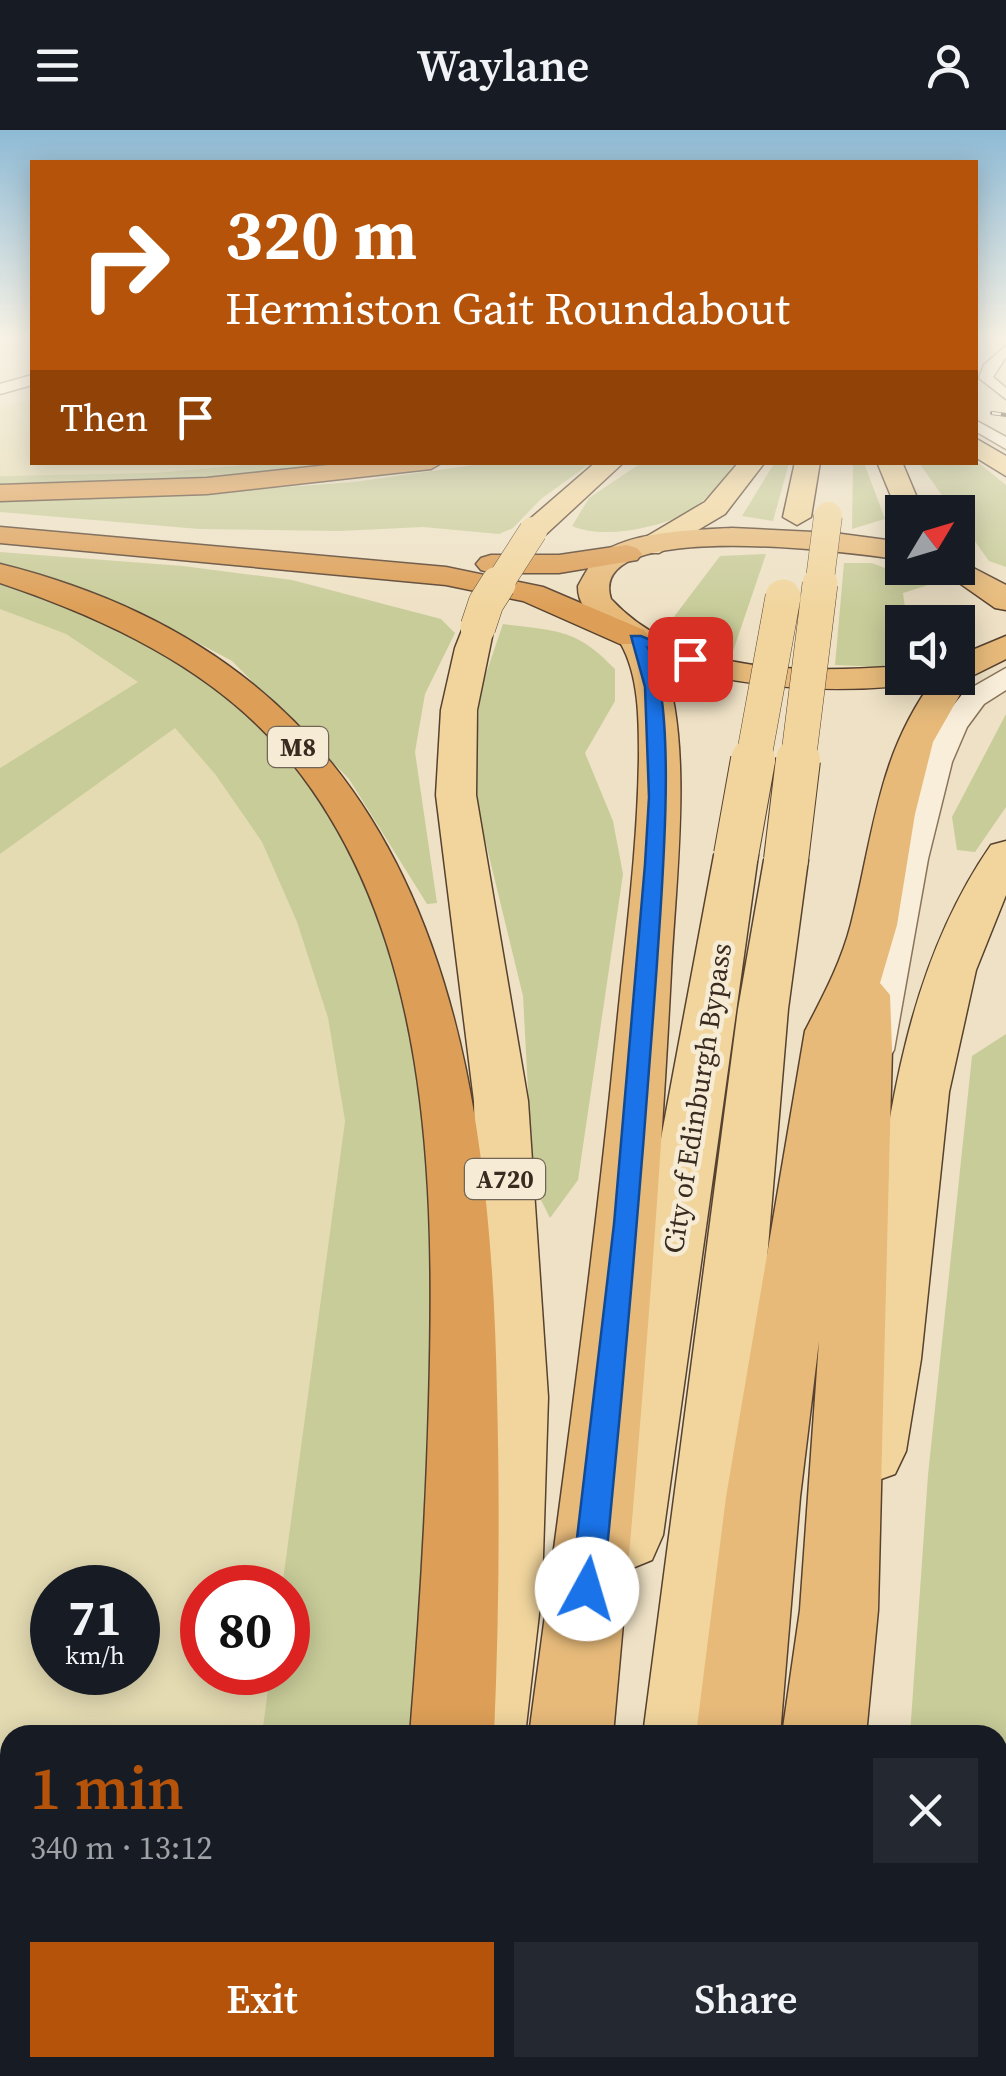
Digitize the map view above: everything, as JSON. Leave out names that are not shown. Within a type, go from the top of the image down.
[{"type":"highway","points":[[0,493],[226,485],[404,465]]},
{"type":"highway","points":[[0,524],[483,564],[559,564],[710,537],[777,535],[843,540],[885,549]]},
{"type":"highway","points":[[0,535],[446,576],[532,594],[669,653],[754,674],[844,680],[885,677]]},
{"type":"highway","points":[[573,1725],[626,1224],[657,797],[653,687],[646,657],[634,638],[597,604],[592,592],[599,571],[638,551]]},
{"type":"highway","name":"M8","points":[[0,573],[92,604],[168,643],[240,693],[295,744],[351,815],[374,856],[412,960],[440,1061],[462,1243],[461,1592],[453,1725]]},
{"type":"highway","points":[[975,581],[1006,601]]},
{"type":"highway","points":[[975,666],[1005,656]]},
{"type":"highway","points":[[825,1725],[838,1610],[863,1103],[864,962],[899,791],[913,742],[940,695]]},
{"type":"highway","points":[[739,1725],[763,1497],[831,1031],[864,962]]},
{"type":"main road","points":[[978,447],[1006,468]]},
{"type":"main road","name":"A720","points":[[483,1725],[503,1588],[514,1397],[501,1101],[456,795],[458,701],[486,603],[534,531],[571,494],[608,465]]},
{"type":"main road","points":[[638,551],[715,508],[751,465]]},
{"type":"main road","name":"City of Edinburgh Bypass","points":[[594,1725],[761,858],[819,510],[809,465]]},
{"type":"main road","points":[[890,465],[903,495]]},
{"type":"main road","name":"City of Edinburgh Bypass","points":[[685,1725],[763,1009],[761,858],[819,510]]},
{"type":"main road","points":[[838,1610],[890,1348],[921,1081],[940,999],[964,934],[1006,854]]},
{"type":"street","points":[[982,429],[1006,444]]},
{"type":"street","points":[[975,577],[1006,589]]},
{"type":"street","points":[[863,1103],[910,860],[936,762],[952,726],[1005,656]]},
{"type":"shaded area","points":[[0,429],[30,429],[30,465],[256,465],[154,473],[0,476]]},
{"type":"shaded area","points":[[0,609],[66,634],[139,682],[0,768]]},
{"type":"shaded area","points":[[175,727],[215,774],[262,842],[297,922],[328,1018],[345,1121],[285,1565],[180,1565],[180,1695],[267,1695],[263,1725],[0,1725],[0,854]]},
{"type":"green space","points":[[978,462],[1006,485],[1006,567],[989,561],[975,541],[975,495],[942,495],[920,465]]},
{"type":"green space","points":[[246,465],[354,465],[183,481],[0,484],[0,476],[154,473]]},
{"type":"green space","points":[[474,465],[588,465],[541,499],[513,528],[499,534],[423,527],[339,531],[199,529],[0,512],[0,499],[207,493],[354,482]]},
{"type":"green space","points":[[638,465],[739,465],[697,506],[669,521],[641,528],[597,532],[572,526],[589,498]]},
{"type":"green space","points":[[773,465],[788,465],[773,521],[742,516]]},
{"type":"green space","points":[[853,465],[865,465],[885,519],[852,529]]},
{"type":"green space","points":[[0,552],[183,566],[292,580],[441,619],[455,633],[425,694],[415,752],[437,903],[427,904],[349,779],[232,661],[159,622],[0,565]]},
{"type":"green space","points":[[766,554],[732,654],[670,622],[720,556]]},
{"type":"green space","points":[[844,563],[872,563],[885,568],[885,585],[928,585],[903,593],[905,605],[885,605],[885,664],[835,665]]},
{"type":"green space","points":[[0,573],[168,643],[327,783],[436,1041],[452,1725],[263,1725],[267,1695],[310,1695],[310,1565],[285,1565],[345,1121],[328,1018],[297,922],[262,842],[215,774],[175,728],[0,854],[0,768],[138,682],[66,634],[0,609]]},
{"type":"green space","points":[[503,624],[565,634],[589,646],[615,669],[615,701],[585,753],[613,821],[623,874],[578,1180],[550,1218],[533,1184],[523,996],[474,794],[480,691]]},
{"type":"green space","points":[[1006,714],[1006,807],[975,852],[957,850],[952,817]]},
{"type":"green space","points":[[1006,1034],[1006,1725],[911,1725],[928,1475],[972,1056]]},
{"type":"route","points":[[587,1589],[626,1224],[654,864],[657,797],[653,687],[646,657],[636,639],[690,659]]}]
